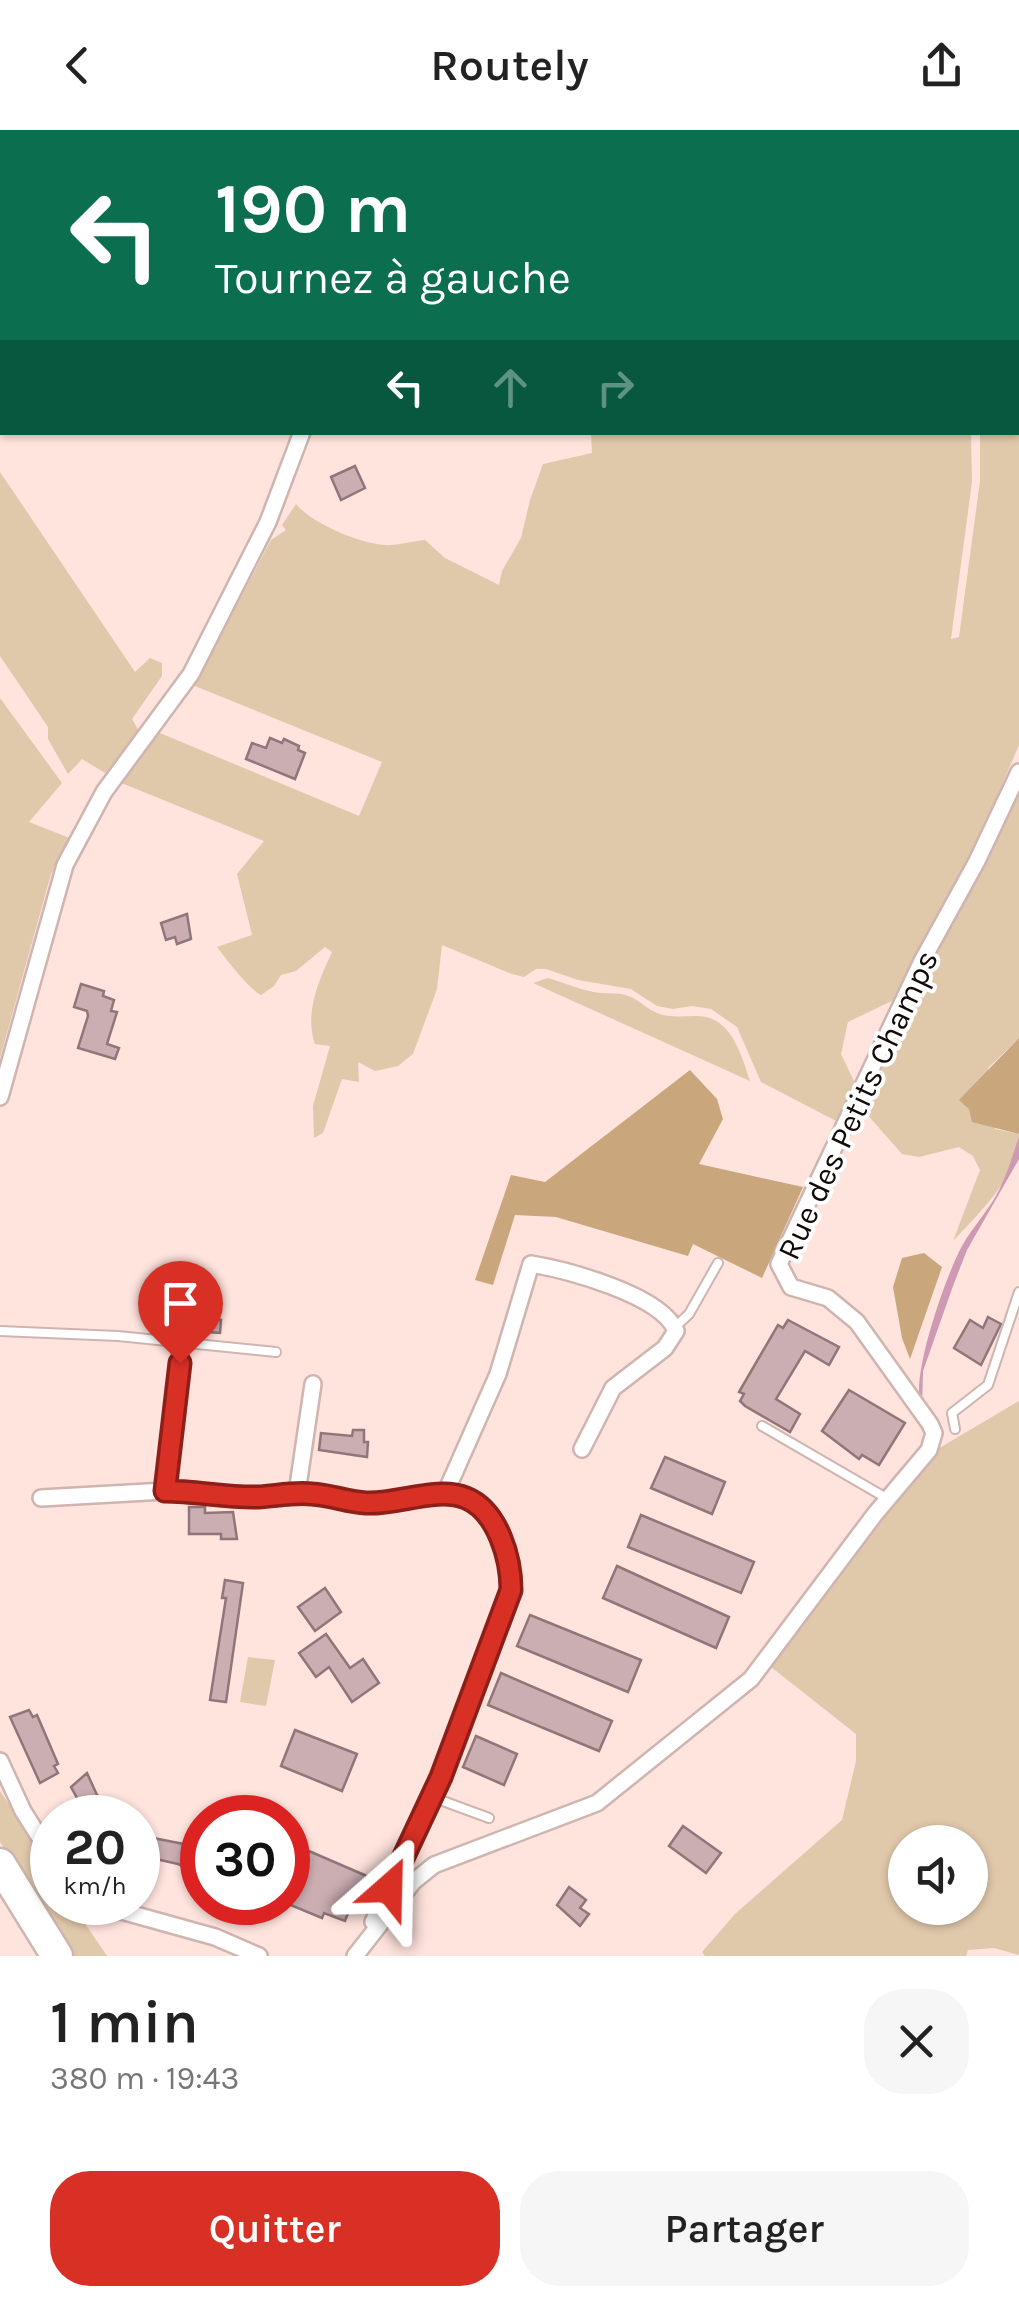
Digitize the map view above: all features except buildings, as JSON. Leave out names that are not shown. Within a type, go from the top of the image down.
[{"type":"highway","points":[[0,1864],[58,1956]]},
{"type":"street","points":[[0,1097],[64,865],[104,792],[191,674],[268,522],[301,435]]},
{"type":"street","name":"Rue des Petits Champs","points":[[888,1499],[929,1450],[934,1433],[930,1424],[857,1322],[828,1298],[791,1287],[780,1264],[922,961],[970,875],[1019,772]]},
{"type":"street","points":[[445,1494],[498,1374],[531,1264],[636,1293],[676,1331],[665,1348],[613,1388],[582,1449]]},
{"type":"street","points":[[165,1491],[180,1363]]},
{"type":"street","points":[[297,1493],[313,1384]]},
{"type":"street","points":[[41,1498],[165,1491],[255,1497],[297,1493],[365,1503],[445,1494],[463,1496],[488,1517],[508,1558],[511,1590],[432,1797],[358,1952]]},
{"type":"street","points":[[358,1952],[413,1882],[434,1866],[597,1803],[750,1680],[888,1499]]},
{"type":"street","points":[[0,1761],[30,1821]]},
{"type":"street","points":[[160,1921],[215,1936],[259,1956]]},
{"type":"lane","points":[[675,1328],[689,1314],[718,1263]]},
{"type":"lane","points":[[955,1429],[952,1413],[988,1385],[1019,1292]]},
{"type":"lane","points":[[0,1331],[118,1336],[276,1352]]},
{"type":"lane","points":[[762,1426],[888,1499]]},
{"type":"lane","points":[[432,1797],[489,1818]]},
{"type":"shaded area","points":[[591,435],[971,435],[972,482],[951,639],[959,637],[980,481],[980,435],[1019,435],[1019,745],[978,841],[928,930],[900,997],[848,1022],[841,1054],[854,1081],[840,1123],[761,1082],[737,1027],[711,1009],[657,1006],[631,989],[578,980],[546,969],[536,969],[524,977],[442,945],[437,989],[413,1054],[398,1066],[375,1071],[358,1062],[359,1082],[342,1079],[323,1133],[314,1138],[313,1106],[330,1046],[315,1044],[312,1009],[332,952],[325,947],[296,971],[281,975],[261,995],[217,947],[252,935],[237,874],[264,841],[119,782],[155,731],[359,816],[382,762],[190,684],[220,637],[271,540],[286,530],[282,525],[296,504],[324,525],[362,540],[389,545],[425,540],[445,558],[499,585],[502,571],[521,538],[543,464],[592,453]]},
{"type":"shaded area","points":[[0,472],[135,672],[150,658],[162,663],[162,676],[132,719],[140,733],[105,773],[82,759],[68,774],[48,739],[48,727],[0,656]]},
{"type":"shaded area","points":[[0,698],[62,783],[29,822],[72,839],[51,874],[0,1058]]},
{"type":"shaded area","points":[[1019,779],[1019,1038],[988,1068],[995,1129],[1019,1134],[1017,1149],[996,1192],[953,1241],[980,1170],[973,1156],[959,1147],[919,1157],[902,1154],[865,1112],[922,971]]},
{"type":"shaded area","points":[[548,978],[594,992],[627,995],[662,1015],[707,1017],[718,1022],[733,1038],[750,1081],[533,983]]},
{"type":"shaded area","points":[[1019,1038],[1019,1134],[972,1122],[969,1109],[959,1100]]},
{"type":"shaded area","points":[[690,1070],[717,1099],[723,1119],[699,1164],[803,1187],[762,1278],[693,1244],[688,1256],[556,1217],[515,1215],[493,1285],[475,1280],[511,1175],[545,1182]]},
{"type":"shaded area","points":[[1019,1137],[1019,1159],[967,1250],[953,1286],[923,1371],[922,1408],[920,1375],[947,1279],[962,1246],[1000,1188]]},
{"type":"shaded area","points":[[924,1253],[942,1267],[910,1359],[893,1287],[902,1258]]},
{"type":"shaded area","points":[[1019,1401],[1019,1955],[994,1948],[968,1950],[966,1956],[705,1956],[702,1952],[735,1914],[842,1820],[856,1761],[856,1734],[771,1667],[936,1450]]},
{"type":"shaded area","points":[[248,1657],[275,1660],[266,1706],[240,1702]]},
{"type":"shaded area","points":[[0,1791],[30,1835],[30,1888],[0,1842]]},
{"type":"shaded area","points":[[54,1925],[86,1925],[107,1956],[74,1956]]},
{"type":"route","points":[[180,1363],[165,1491],[255,1497],[318,1494],[365,1503],[445,1494],[463,1496],[488,1517],[504,1546],[511,1569],[511,1590],[441,1777],[389,1888]]}]
